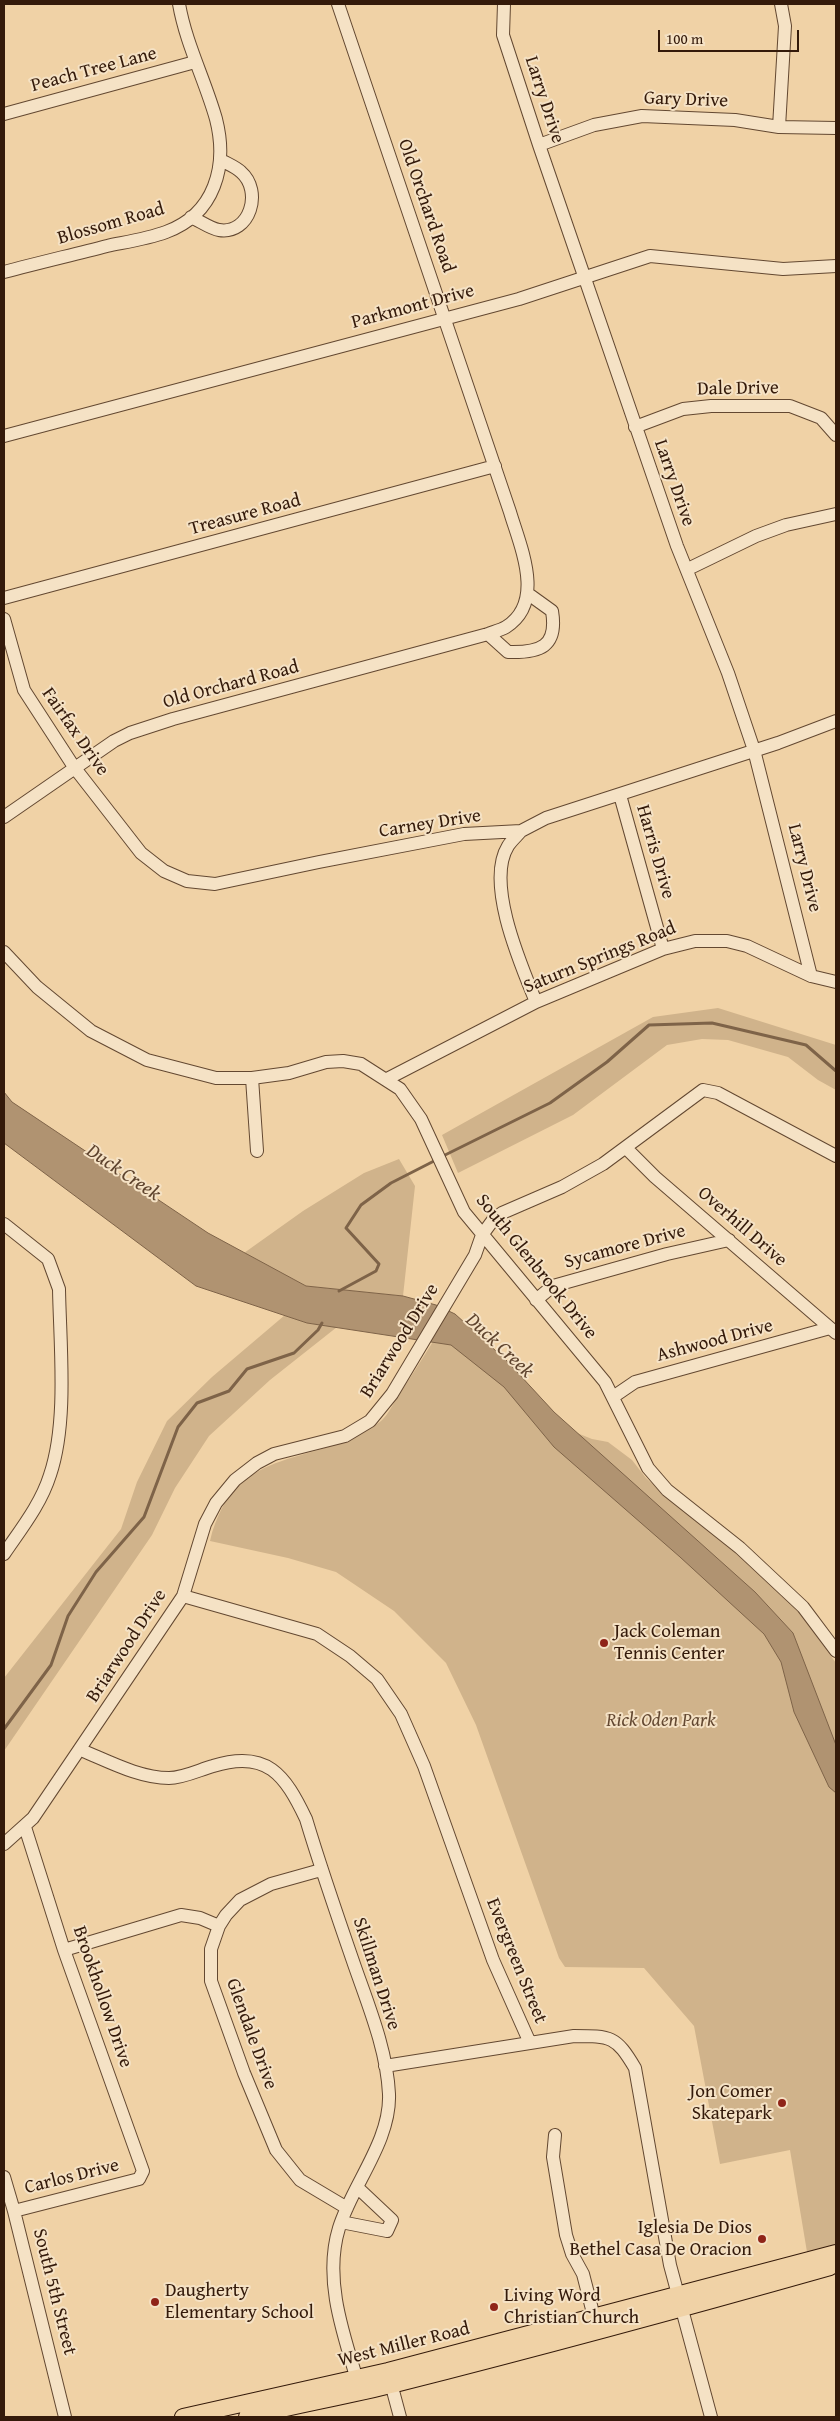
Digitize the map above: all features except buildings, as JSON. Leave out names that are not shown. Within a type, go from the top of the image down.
[{"type":"main road","name":"West Miller Road","points":[[390,2378],[594,2317],[681,2303],[836,2254]]},
{"type":"main road","name":"West Miller Road","points":[[183,2417],[390,2378],[836,2265]]},
{"type":"main road","name":"West Miller Road","points":[[247,2417],[359,2384]]},
{"type":"street","name":"Blossom Road","points":[[4,272],[167,232],[191,217],[206,201],[216,184],[221,160],[216,120],[195,62],[179,4]]},
{"type":"street","name":"Old Orchard Road","points":[[4,817],[74,767],[122,737],[164,722],[488,634],[506,626],[520,612],[527,592],[529,574],[338,4]]},
{"type":"street","name":"Larry Drive","points":[[504,4],[503,35],[539,145],[677,546],[688,568],[728,673],[754,750],[811,976]]},
{"type":"street","points":[[780,127],[785,26],[781,4]]},
{"type":"street","name":"Peach Tree Lane","points":[[4,114],[195,62]]},
{"type":"street","name":"Gary Drive","points":[[539,145],[594,125],[642,116],[735,120],[780,127],[836,128]]},
{"type":"street","points":[[191,217],[220,230],[237,226],[249,215],[253,204],[252,190],[242,172],[221,160]]},
{"type":"street","name":"Parkmont Drive","points":[[4,436],[519,299],[584,276],[650,256],[783,269],[836,266]]},
{"type":"street","name":"Dale Drive","points":[[635,427],[683,409],[711,406],[790,406],[820,418],[836,435]]},
{"type":"street","name":"Treasure Road","points":[[4,598],[494,466]]},
{"type":"street","points":[[688,568],[756,536],[786,525],[836,514]]},
{"type":"street","points":[[488,634],[508,652],[538,650],[551,640],[555,626],[552,611],[527,592]]},
{"type":"street","name":"Fairfax Drive","points":[[4,619],[24,690],[74,767],[141,853]]},
{"type":"street","name":"Carney Drive","points":[[141,853],[164,870],[187,881],[215,884],[464,834],[521,832],[546,818],[620,795],[836,721]]},
{"type":"street","name":"Harris Drive","points":[[620,795],[663,949]]},
{"type":"street","points":[[521,832],[508,846],[501,882],[505,915],[512,940],[536,1002]]},
{"type":"street","name":"Saturn Springs Road","points":[[387,1079],[536,1002],[663,949],[696,941],[727,941],[747,946],[811,976],[836,982]]},
{"type":"street","name":"South Glenbrook Drive","points":[[4,952],[37,987],[91,1030],[147,1060],[216,1078],[252,1078],[289,1073],[326,1062],[343,1061],[361,1064],[400,1089],[421,1120],[464,1212],[605,1382],[648,1468],[667,1490],[740,1548],[803,1607],[836,1651]]},
{"type":"street","points":[[252,1078],[257,1151]]},
{"type":"street","name":"Briarwood Drive","points":[[4,1844],[25,1827],[81,1750],[183,1596],[205,1524],[216,1503],[235,1480],[257,1463],[274,1454],[345,1436],[370,1421],[392,1394],[443,1306],[475,1256],[482,1235],[493,1220],[502,1213],[562,1186],[626,1148],[703,1090],[718,1093],[836,1156]]},
{"type":"street","name":"Overhill Drive","points":[[626,1148],[655,1177],[833,1330]]},
{"type":"street","points":[[4,1224],[48,1259],[55,1276],[59,1289],[60,1385],[59,1437],[50,1475],[40,1500],[4,1554]]},
{"type":"street","name":"Sycamore Drive","points":[[536,1300],[553,1286],[667,1254],[729,1240]]},
{"type":"street","name":"Ashwood Drive","points":[[613,1397],[635,1382],[833,1330]]},
{"type":"street","name":"Evergreen Street","points":[[183,1596],[317,1634],[350,1656],[377,1679],[401,1714],[424,1766],[493,1960],[530,2043],[574,2036],[604,2036],[622,2046],[635,2068],[670,2265],[711,2417]]},
{"type":"street","name":"Skillman Drive","points":[[81,1750],[135,1771],[157,1777],[170,1778],[232,1761],[252,1761],[274,1769],[292,1790],[306,1820],[321,1870],[370,2009],[385,2066],[389,2095],[387,2114],[380,2136],[341,2222],[333,2254],[333,2285],[359,2384]]},
{"type":"street","name":"Brookhollow Drive","points":[[25,1827],[64,1950],[143,2171],[140,2179]]},
{"type":"street","name":"Glendale Drive","points":[[321,1870],[271,1884],[240,1900],[226,1915],[220,1926],[212,1949],[211,1981],[244,2073],[276,2150],[300,2180],[347,2208]]},
{"type":"street","points":[[64,1950],[182,1915],[200,1918],[220,1926]]},
{"type":"street","points":[[385,2066],[530,2043]]},
{"type":"street","points":[[555,2135],[553,2157],[566,2235],[572,2254],[583,2274],[594,2317]]},
{"type":"street","name":"South 5th Street","points":[[4,2177],[65,2417]]},
{"type":"street","name":"Carlos Drive","points":[[14,2211],[140,2179]]},
{"type":"street","points":[[341,2222],[387,2231],[392,2220],[358,2188]]},
{"type":"street","points":[[390,2378],[400,2417]]},
{"type":"green space","points":[[718,1008],[836,1045],[836,1090],[818,1080],[788,1057],[728,1040],[702,1039],[667,1045],[573,1115],[458,1173],[442,1135],[653,1017]]},
{"type":"green space","points":[[399,1159],[415,1186],[403,1296],[306,1286],[244,1253],[303,1211],[364,1173]]},
{"type":"green space","name":"Rick Oden Park","points":[[451,1312],[506,1360],[554,1412],[577,1433],[592,1439],[608,1442],[632,1460],[646,1478],[673,1503],[743,1556],[794,1606],[836,1663],[836,2244],[807,2252],[790,2150],[720,2164],[694,2026],[644,1968],[565,1967],[559,1958],[476,1725],[446,1663],[394,1611],[336,1572],[288,1558],[210,1541],[222,1509],[238,1486],[258,1471],[281,1461],[357,1436],[381,1421],[388,1413]]},
{"type":"green space","points":[[285,1315],[307,1323],[337,1327],[270,1380],[209,1436],[175,1488],[152,1535],[4,1751],[4,1678],[121,1529],[137,1482],[167,1421],[212,1377]]},
{"type":"shaded area","points":[[4,1092],[12,1102],[208,1233],[306,1286],[403,1296],[436,1305],[455,1314],[506,1360],[554,1412],[755,1592],[793,1633],[836,1745],[836,1793],[829,1787],[794,1712],[781,1662],[764,1634],[680,1557],[554,1447],[504,1387],[451,1345],[307,1323],[196,1286],[4,1143]]},
{"type":"waterway","points":[[441,1157],[550,1103],[607,1062],[649,1025],[712,1023],[806,1045],[836,1071]]},
{"type":"waterway","points":[[339,1291],[376,1271],[379,1264],[346,1228],[361,1205],[391,1183],[436,1160]]},
{"type":"waterway","points":[[4,1729],[51,1665],[68,1616],[96,1572],[144,1517],[178,1427],[197,1403],[229,1391],[247,1369],[294,1353],[318,1330],[322,1323]]},
{"type":"place","name":"Jack Coleman Tennis Center","points":[[604,1643]]},
{"type":"place","name":"Jon Comer Skatepark","points":[[782,2103]]},
{"type":"place","name":"Iglesia De Dios Bethel Casa De Oracion","points":[[762,2239]]},
{"type":"place","name":"Daugherty Elementary School","points":[[155,2302]]},
{"type":"place","name":"Living Word Christian Church","points":[[494,2307]]},
{"type":"water label","name":"Duck Creek","points":[[123,1173]]},
{"type":"water label","name":"Duck Creek","points":[[499,1346]]}]
